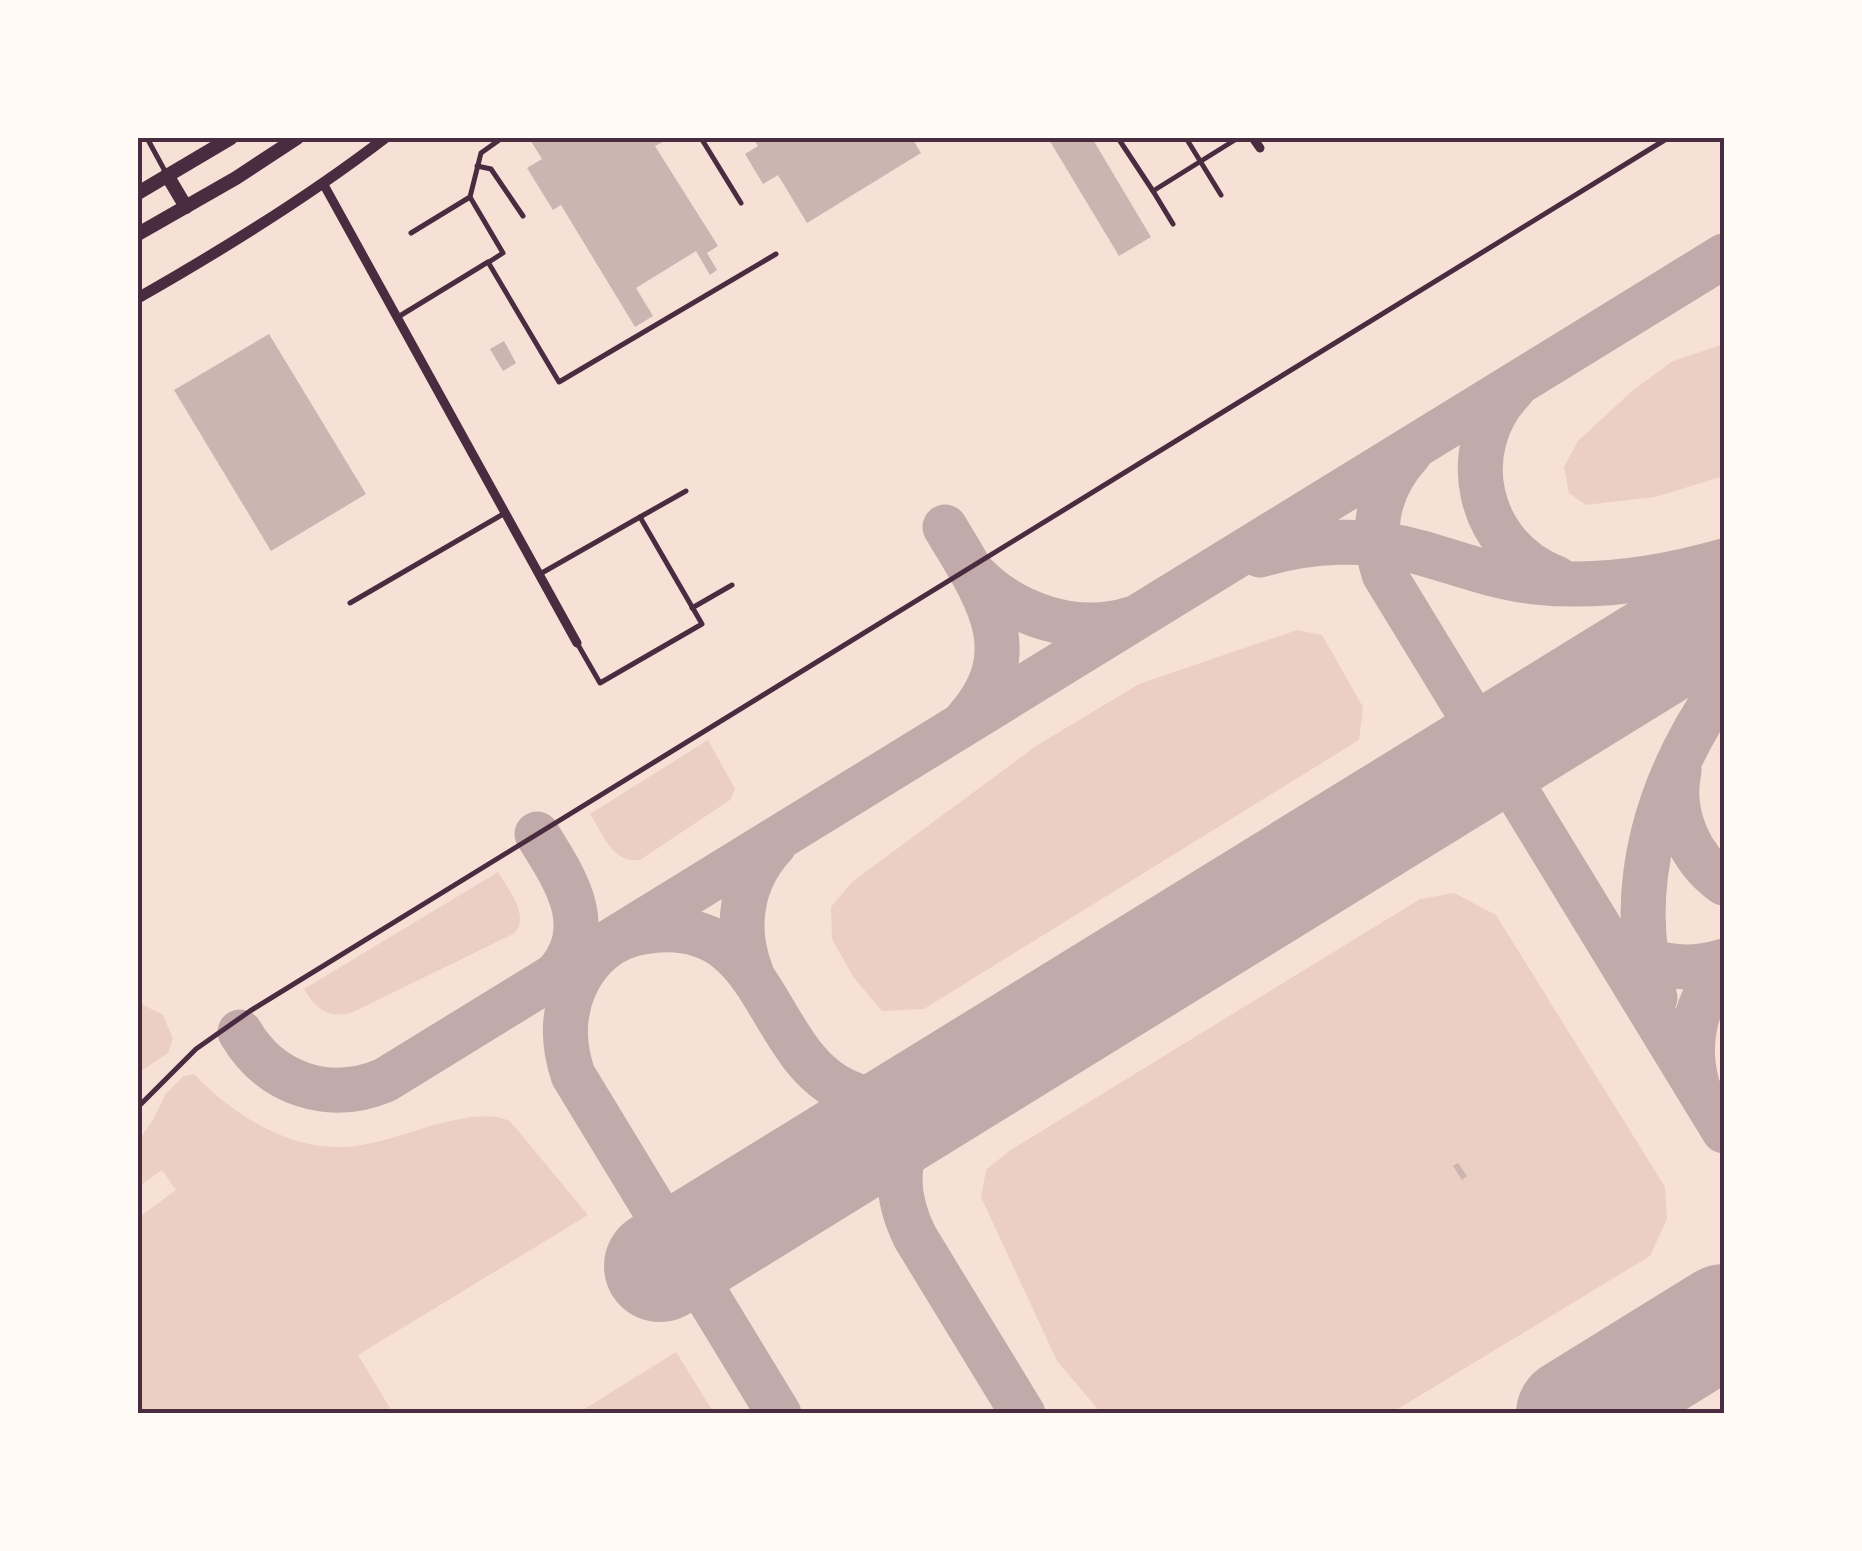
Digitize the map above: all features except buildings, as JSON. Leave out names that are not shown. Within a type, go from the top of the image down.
[{"type":"main road","points":[[138,191],[232,138]]},
{"type":"main road","points":[[138,234],[297,138]]},
{"type":"main road","points":[[168,175],[186,207]]},
{"type":"street","points":[[138,298],[232,245],[324,185],[386,138]]},
{"type":"street","points":[[1253,138],[1260,148]]},
{"type":"street","points":[[324,185],[577,642]]},
{"type":"lane","points":[[147,138],[168,175]]},
{"type":"lane","points":[[397,317],[503,253],[470,197],[480,153],[502,138]]},
{"type":"lane","points":[[701,138],[741,202]]},
{"type":"lane","points":[[1118,138],[1173,224]]},
{"type":"lane","points":[[1186,138],[1221,194]]},
{"type":"lane","points":[[1152,191],[1238,138]]},
{"type":"lane","points":[[138,1107],[196,1049],[250,1011],[1668,138]]},
{"type":"lane","points":[[477,166],[491,169],[523,216]]},
{"type":"lane","points":[[410,233],[470,197]]},
{"type":"lane","points":[[488,262],[559,382],[776,254]]},
{"type":"lane","points":[[539,574],[686,491]]},
{"type":"lane","points":[[350,602],[505,513]]},
{"type":"lane","points":[[577,642],[600,683],[702,624],[640,517]]},
{"type":"lane","points":[[692,608],[732,584]]},
{"type":"shaded area","points":[[1724,344],[1724,476],[1655,497],[1586,505],[1569,493],[1564,467],[1578,441],[1632,391],[1673,361]]},
{"type":"shaded area","points":[[1297,630],[1322,635],[1363,707],[1359,740],[924,1009],[882,1011],[854,978],[832,939],[831,907],[852,882],[1036,746],[1139,684]]},
{"type":"shaded area","points":[[708,740],[735,789],[730,800],[640,860],[616,852],[590,814]]},
{"type":"shaded area","points":[[498,872],[519,910],[515,933],[351,1013],[323,1011],[304,989]]},
{"type":"shaded area","points":[[1454,893],[1496,915],[1665,1187],[1667,1219],[1650,1256],[1391,1413],[1102,1414],[1057,1361],[981,1197],[986,1170],[1009,1151],[1420,899]]},
{"type":"shaded area","points":[[138,1002],[163,1015],[173,1039],[168,1053],[138,1073]]},
{"type":"shaded area","points":[[194,1074],[226,1103],[261,1126],[322,1146],[366,1144],[472,1117],[510,1121],[588,1215],[358,1355],[393,1413],[138,1413],[138,1218],[176,1190],[162,1170],[138,1187],[138,1141],[165,1095],[184,1076]]},
{"type":"shaded area","points":[[676,1352],[714,1413],[578,1413]]},
{"type":"taxiway","points":[[240,1032],[267,1065],[303,1085],[343,1090],[385,1080],[1724,256]]},
{"type":"taxiway","points":[[1513,389],[1495,413],[1484,440],[1480,467],[1483,495],[1492,521],[1508,544],[1529,564],[1556,578]]},
{"type":"taxiway","points":[[1409,454],[1390,481],[1380,510],[1378,541],[1384,574],[1724,1131]]},
{"type":"taxiway","points":[[945,527],[985,599],[997,645],[995,669],[985,694],[967,719]]},
{"type":"taxiway","points":[[1260,555],[1299,546],[1359,542],[1399,547],[1506,577],[1560,584],[1632,580],[1724,561]]},
{"type":"taxiway","points":[[974,574],[1007,601],[1046,618],[1089,625],[1131,619]]},
{"type":"taxiway","points":[[1655,998],[1643,915],[1653,834],[1681,757],[1724,685]]},
{"type":"taxiway","points":[[1679,771],[1677,803],[1685,834],[1701,861],[1724,883]]},
{"type":"taxiway","points":[[537,834],[567,886],[576,921],[568,958],[555,976]]},
{"type":"taxiway","points":[[751,972],[743,939],[744,905],[754,873],[774,845]]},
{"type":"taxiway","points":[[779,1414],[573,1075],[567,1053],[566,1019],[581,975],[594,957],[621,938],[643,932],[685,931],[716,942],[741,962],[796,1047],[817,1072],[845,1091],[876,1100],[905,1100],[962,1080]]},
{"type":"taxiway","points":[[1622,947],[1646,960],[1671,966],[1724,961]]},
{"type":"taxiway","points":[[1697,1084],[1692,1053],[1696,1023],[1706,994],[1724,969]]},
{"type":"taxiway","points":[[952,1087],[920,1119],[910,1136],[903,1154],[901,1194],[915,1237],[1023,1414]]},
{"type":"runway","points":[[660,1266],[1724,610]]},
{"type":"runway","points":[[1572,1414],[1724,1320]]}]
